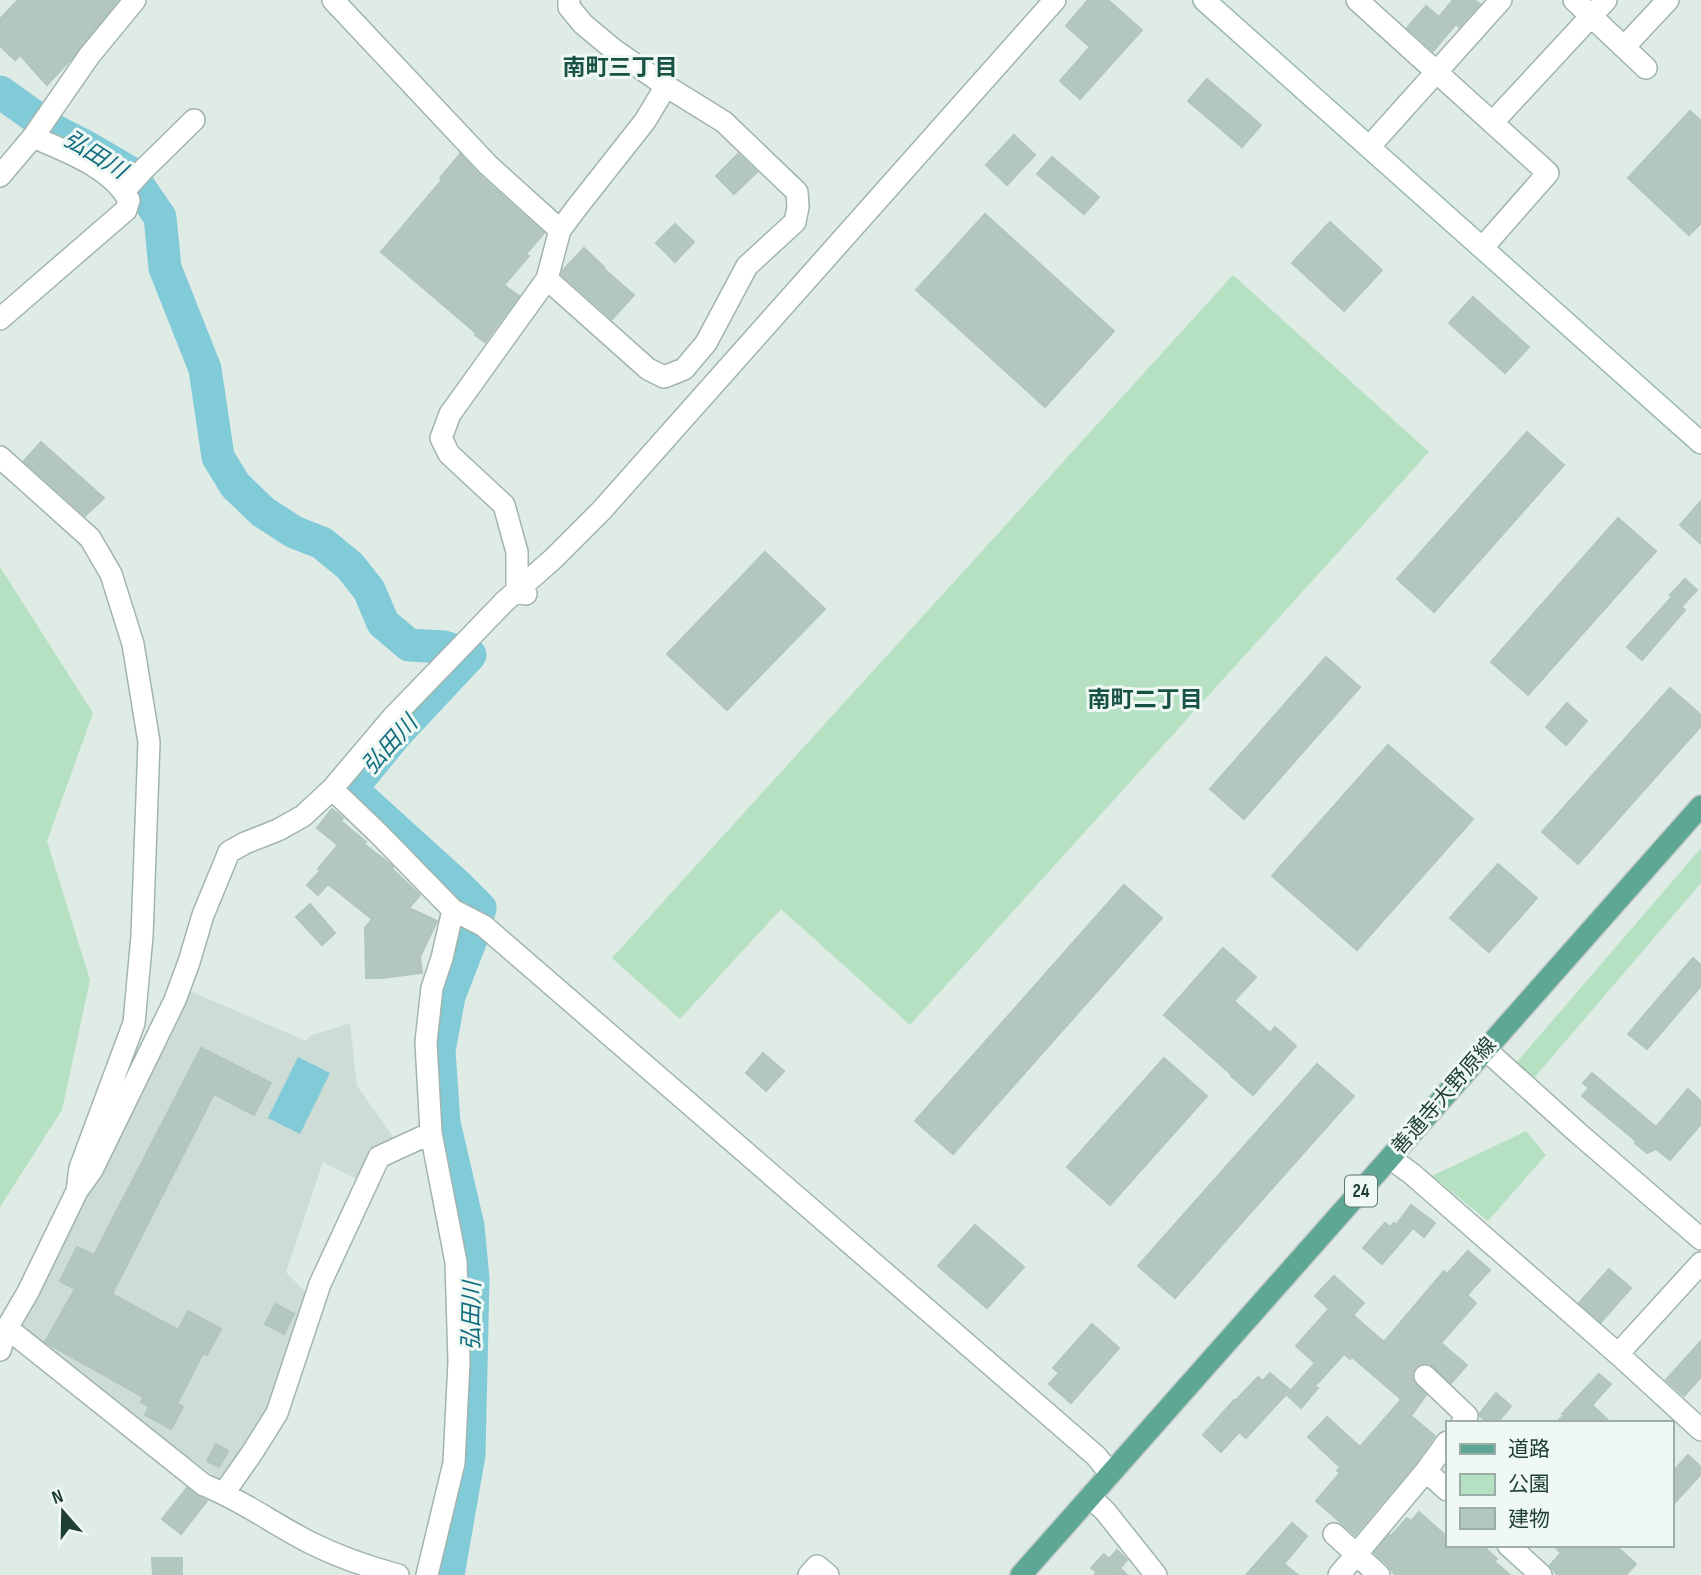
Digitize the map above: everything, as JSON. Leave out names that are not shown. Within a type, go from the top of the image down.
[{"type":"main road","name":"善通寺大野原線","points":[[1021,1575],[1701,806]]},
{"type":"street","points":[[0,176],[34,134],[89,56],[135,0]]},
{"type":"street","points":[[333,0],[488,165],[560,230]]},
{"type":"street","points":[[547,279],[648,369],[664,377],[684,369],[706,343],[747,266],[795,222],[798,207],[797,192],[724,122],[614,49],[583,24],[569,7],[569,0]]},
{"type":"street","points":[[0,1350],[7,1328],[29,1292],[77,1191],[93,1170],[175,1000],[203,915],[229,852],[303,816],[332,789],[393,717],[505,602],[525,594],[553,559],[602,510],[1055,0]]},
{"type":"street","points":[[1357,0],[1548,173],[1483,247]]},
{"type":"street","points":[[1370,146],[1500,0]]},
{"type":"street","points":[[1574,0],[1599,8],[1624,47],[1646,68]]},
{"type":"street","points":[[1624,47],[1668,0]]},
{"type":"street","points":[[1207,1],[1701,443]]},
{"type":"street","points":[[1493,122],[1599,8]]},
{"type":"street","points":[[525,594],[504,505],[449,454],[441,439],[450,414],[547,279],[560,230],[645,121],[667,86]]},
{"type":"street","points":[[124,191],[194,120]]},
{"type":"street","points":[[0,320],[126,210],[129,200],[124,191],[95,166],[34,134]]},
{"type":"street","points":[[0,457],[90,538],[111,574],[133,644],[149,742],[142,936],[134,1023],[80,1168],[77,1191]]},
{"type":"street","points":[[332,789],[457,912],[484,926],[1096,1456],[1110,1473]]},
{"type":"street","points":[[427,1575],[454,1462],[459,1362],[456,1262],[431,1133],[426,1042],[432,988],[457,912]]},
{"type":"street","points":[[1485,1049],[1701,1239]]},
{"type":"street","points":[[224,1493],[277,1413],[320,1284],[379,1157],[431,1133]]},
{"type":"street","points":[[1391,1158],[1618,1354],[1701,1430]]},
{"type":"street","points":[[1618,1354],[1701,1263]]},
{"type":"street","points":[[7,1328],[204,1485],[224,1493],[311,1543],[358,1564],[398,1575]]},
{"type":"street","points":[[1425,1376],[1467,1416],[1463,1421]]},
{"type":"street","points":[[1339,1575],[1446,1443]]},
{"type":"street","points":[[1426,1471],[1446,1489]]},
{"type":"street","points":[[1090,1497],[1105,1511],[1156,1575]]},
{"type":"street","points":[[1334,1534],[1379,1575]]},
{"type":"street","points":[[1510,1547],[1541,1575]]},
{"type":"street","points":[[809,1575],[817,1566],[828,1575]]},
{"type":"shaded area","points":[[190,991],[306,1041],[310,1036],[350,1023],[357,1086],[394,1138],[373,1146],[356,1179],[323,1162],[286,1272],[310,1297],[270,1409],[222,1482],[19,1327]]},
{"type":"green space","points":[[1233,275],[1429,452],[910,1025],[781,909],[680,1019],[612,958]]},
{"type":"green space","points":[[0,567],[93,713],[47,841],[90,980],[62,1110],[0,1207]]},
{"type":"green space","points":[[1701,848],[1701,883],[1534,1078],[1516,1063]]},
{"type":"green space","points":[[1526,1131],[1546,1155],[1488,1221],[1432,1176]]},
{"type":"water","points":[[298,1057],[330,1073],[300,1134],[268,1118]]},
{"type":"building","points":[[18,0],[118,0],[47,85],[20,55],[15,60],[0,46],[0,19]]},
{"type":"building","points":[[1088,0],[1108,0],[1142,30],[1080,99],[1060,81],[1090,47],[1066,26]]},
{"type":"building","points":[[1453,0],[1474,0],[1480,4],[1459,27],[1456,24],[1433,51],[1407,28],[1426,6],[1439,17]]},
{"type":"building","points":[[1207,79],[1261,125],[1242,147],[1188,101]]},
{"type":"building","points":[[1690,111],[1701,121],[1701,223],[1689,235],[1628,178]]},
{"type":"building","points":[[1014,135],[1035,155],[1007,185],[986,165]]},
{"type":"building","points":[[460,154],[479,175],[544,233],[526,254],[529,256],[504,285],[519,296],[485,342],[381,252],[442,180],[440,178]]},
{"type":"building","points":[[738,154],[757,172],[734,194],[716,176]]},
{"type":"building","points":[[1052,157],[1099,197],[1084,214],[1037,174]]},
{"type":"building","points":[[985,214],[1114,331],[1045,407],[916,290]]},
{"type":"building","points":[[1330,222],[1382,270],[1344,311],[1292,263]]},
{"type":"building","points":[[675,224],[694,242],[675,262],[656,243]]},
{"type":"building","points":[[584,248],[634,295],[612,319],[562,275],[563,270]]},
{"type":"building","points":[[1473,297],[1529,347],[1505,373],[1449,323]]},
{"type":"building","points":[[1527,432],[1564,465],[1434,612],[1397,579]]},
{"type":"building","points":[[41,442],[104,498],[85,516],[24,461]]},
{"type":"building","points":[[1701,501],[1701,544],[1680,525]]},
{"type":"building","points":[[1618,518],[1656,551],[1528,695],[1491,662]]},
{"type":"building","points":[[765,552],[825,609],[727,710],[667,654]]},
{"type":"building","points":[[1685,579],[1697,590],[1682,606],[1670,595]]},
{"type":"building","points":[[1671,598],[1685,610],[1642,660],[1627,647]]},
{"type":"building","points":[[1326,657],[1360,687],[1244,819],[1210,789]]},
{"type":"building","points":[[1670,688],[1701,715],[1701,726],[1578,864],[1542,832]]},
{"type":"building","points":[[1567,703],[1587,721],[1566,745],[1546,727]]},
{"type":"building","points":[[1388,745],[1473,819],[1357,950],[1272,876]]},
{"type":"building","points":[[332,809],[343,818],[341,821],[366,842],[364,844],[390,864],[420,895],[409,908],[437,921],[420,957],[422,973],[366,978],[365,928],[372,919],[328,884],[318,895],[307,885],[338,845],[317,828]]},
{"type":"building","points":[[1498,864],[1537,898],[1489,952],[1450,918]]},
{"type":"building","points":[[1124,885],[1162,918],[953,1154],[915,1121]]},
{"type":"building","points":[[310,904],[335,933],[322,945],[296,917]]},
{"type":"building","points":[[1223,948],[1256,977],[1234,1001],[1270,1033],[1275,1027],[1296,1046],[1253,1095],[1164,1015]]},
{"type":"building","points":[[1693,958],[1701,965],[1701,986],[1647,1049],[1628,1034]]},
{"type":"building","points":[[201,1048],[271,1083],[254,1115],[214,1094],[112,1294],[178,1330],[188,1311],[221,1329],[207,1355],[203,1353],[177,1404],[183,1407],[171,1429],[145,1415],[149,1407],[141,1402],[143,1397],[45,1342],[75,1289],[60,1281],[77,1247],[94,1255]]},
{"type":"building","points":[[763,1053],[784,1071],[766,1091],[746,1073]]},
{"type":"building","points":[[1164,1058],[1207,1096],[1110,1205],[1067,1167]]},
{"type":"building","points":[[1317,1064],[1354,1096],[1175,1298],[1138,1266]]},
{"type":"building","points":[[1592,1073],[1656,1127],[1688,1089],[1701,1101],[1701,1124],[1670,1160],[1656,1149],[1647,1153],[1582,1096],[1589,1088],[1583,1083]]},
{"type":"building","points":[[1411,1205],[1435,1223],[1424,1237],[1413,1228],[1382,1264],[1363,1248],[1385,1223],[1390,1227],[1394,1223],[1396,1225]]},
{"type":"building","points":[[975,1225],[1024,1267],[987,1308],[938,1266]]},
{"type":"building","points":[[1468,1251],[1490,1270],[1467,1295],[1476,1303],[1441,1343],[1467,1365],[1451,1383],[1429,1363],[1415,1368],[1413,1380],[1426,1395],[1411,1416],[1435,1436],[1416,1463],[1355,1535],[1316,1501],[1340,1473],[1337,1471],[1340,1467],[1308,1437],[1327,1417],[1360,1447],[1400,1398],[1352,1357],[1350,1359],[1344,1354],[1315,1386],[1318,1388],[1301,1408],[1287,1395],[1315,1363],[1296,1346],[1329,1309],[1315,1296],[1334,1276],[1364,1303],[1353,1315],[1384,1342],[1444,1271],[1447,1274]]},
{"type":"building","points":[[1609,1269],[1631,1288],[1601,1322],[1579,1303]]},
{"type":"building","points":[[275,1304],[294,1314],[284,1334],[265,1324]]},
{"type":"building","points":[[1092,1324],[1119,1348],[1071,1403],[1049,1384],[1059,1373],[1053,1368]]},
{"type":"building","points":[[1701,1341],[1701,1377],[1684,1396],[1666,1380]]},
{"type":"building","points":[[1270,1373],[1290,1390],[1246,1438],[1239,1432],[1221,1452],[1203,1435],[1258,1377],[1263,1381]]},
{"type":"building","points":[[1599,1374],[1611,1384],[1592,1405],[1609,1421],[1558,1421],[1564,1415],[1562,1414]]},
{"type":"building","points":[[1496,1393],[1511,1406],[1499,1421],[1486,1421],[1480,1413]]},
{"type":"building","points":[[216,1444],[228,1451],[219,1467],[207,1461]]},
{"type":"building","points":[[1688,1455],[1701,1467],[1701,1474],[1673,1505],[1673,1472]]},
{"type":"building","points":[[187,1488],[207,1501],[181,1534],[162,1519]]},
{"type":"building","points":[[1419,1512],[1446,1536],[1446,1547],[1484,1547],[1497,1559],[1494,1561],[1510,1575],[1395,1575],[1374,1553],[1407,1518],[1411,1521]]},
{"type":"building","points":[[1292,1523],[1307,1536],[1284,1564],[1298,1575],[1246,1575]]},
{"type":"building","points":[[1555,1547],[1617,1547],[1636,1564],[1626,1575],[1557,1575],[1550,1565],[1561,1553]]},
{"type":"building","points":[[1117,1550],[1127,1560],[1120,1568],[1127,1575],[1094,1575],[1097,1572],[1091,1568],[1104,1554],[1109,1559]]},
{"type":"building","points":[[152,1558],[182,1558],[182,1575],[153,1575]]},
{"type":"waterway","name":"弘田川","points":[[0,92],[55,131],[129,172],[160,217],[165,268],[205,369],[218,457],[235,485],[263,512],[294,532],[322,543],[350,566],[369,590],[383,623],[409,645],[444,647],[470,655],[396,734],[351,789],[480,908],[449,996],[439,1051],[444,1123],[468,1226],[473,1279],[469,1455],[448,1575]]},
{"type":"district","name":"南町三丁目","points":[[620,68]]},
{"type":"district","name":"南町二丁目","points":[[1145,700]]}]
